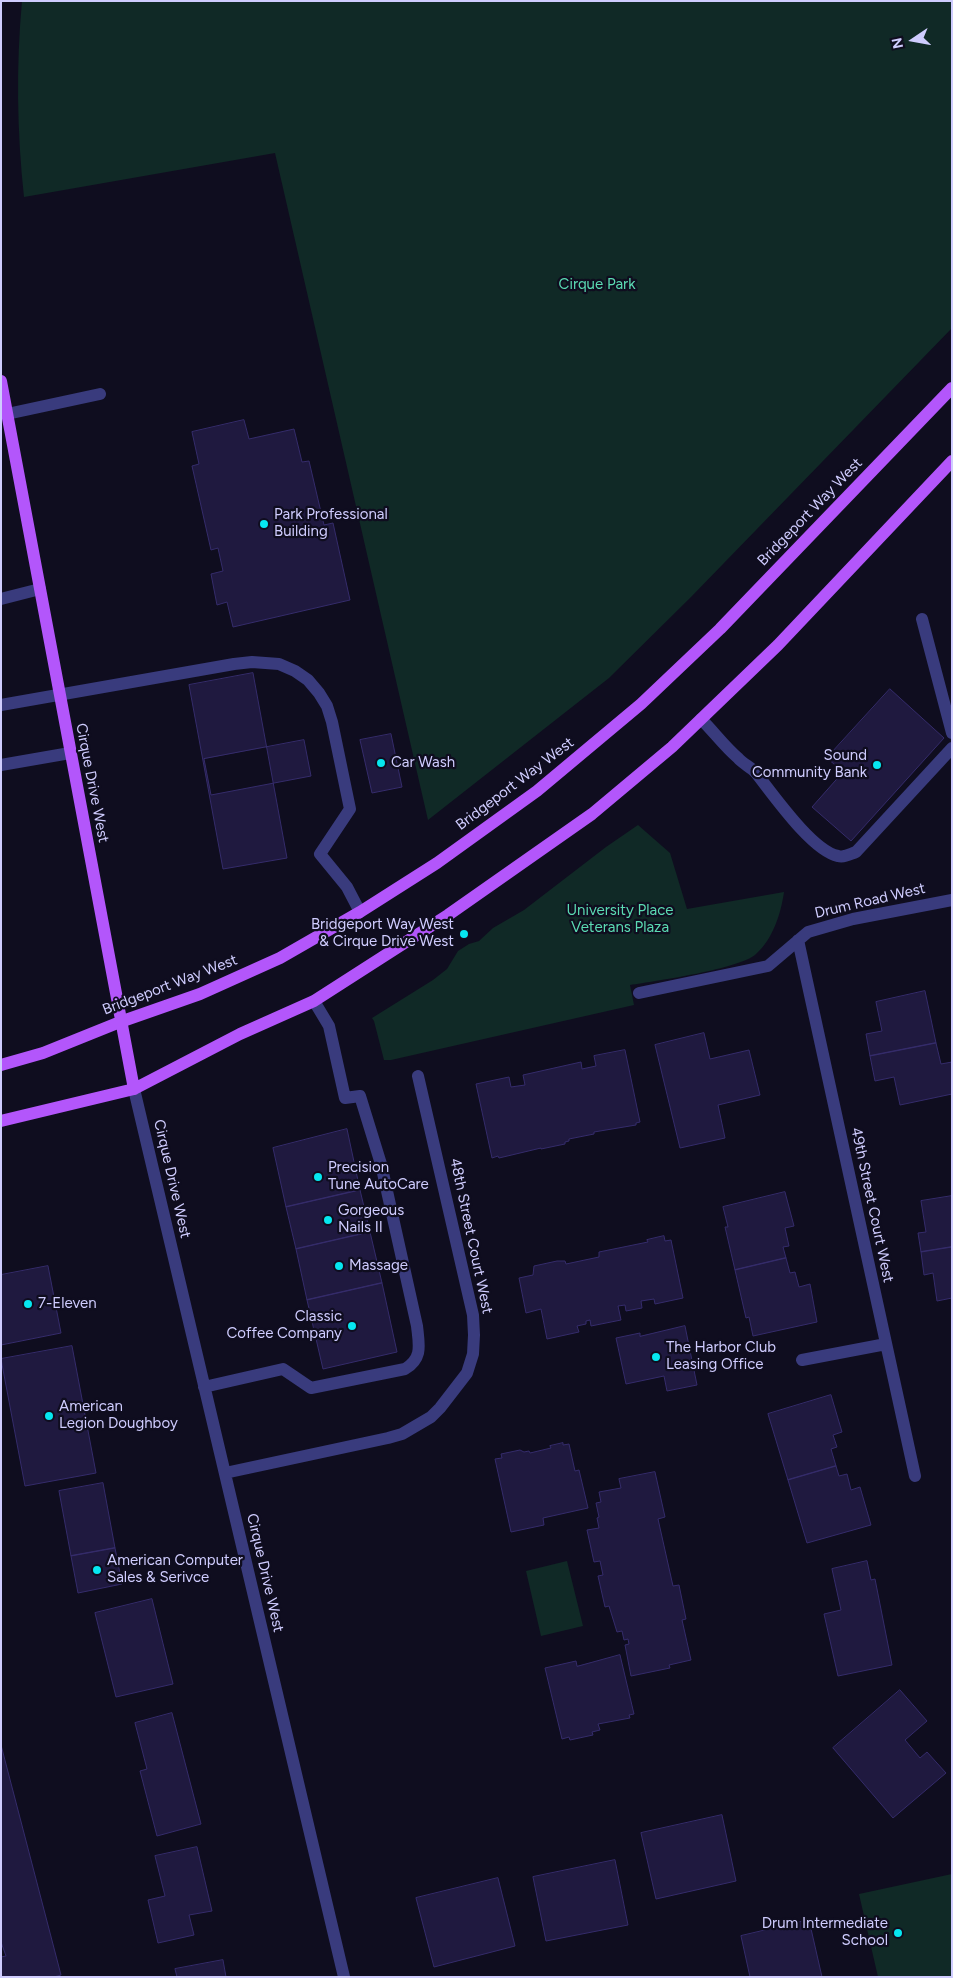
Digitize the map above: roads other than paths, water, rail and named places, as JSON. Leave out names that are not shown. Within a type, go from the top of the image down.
[{"type":"main road","name":"Cirque Drive West","points":[[1,381],[134,1089]]},
{"type":"main road","name":"Bridgeport Way West","points":[[1,1065],[43,1053],[120,1022],[200,994],[280,958],[360,912],[437,863],[537,791],[641,704],[720,629],[952,388]]},
{"type":"main road","points":[[1,1121],[134,1089],[240,1034],[314,1001],[448,916],[592,814],[672,747],[778,645],[952,460]]},
{"type":"street","points":[[7,414],[100,394]]},
{"type":"street","points":[[1,599],[40,589]]},
{"type":"street","points":[[922,619],[952,733]]},
{"type":"street","points":[[1,705],[252,662],[280,664],[295,671],[308,680],[327,706],[350,809],[320,854],[347,887],[360,912]]},
{"type":"street","points":[[701,719],[738,758],[754,771],[805,833],[826,851],[838,856],[846,856],[856,852],[867,842],[952,748]]},
{"type":"street","points":[[1,765],[70,753]]},
{"type":"street","name":"Drum Road West","points":[[640,993],[768,966],[808,932],[853,919],[952,900]]},
{"type":"street","name":"49th Street Court West","points":[[798,940],[915,1476]]},
{"type":"street","points":[[204,1386],[284,1369],[311,1388],[404,1369],[414,1363],[418,1354],[417,1326],[381,1164],[360,1096],[345,1098],[329,1026],[314,1001]]},
{"type":"street","name":"48th Street Court West","points":[[225,1473],[402,1434],[431,1417],[467,1372],[473,1354],[472,1315],[418,1076]]},
{"type":"street","name":"Cirque Drive West","points":[[134,1089],[344,1977]]},
{"type":"street","points":[[802,1360],[886,1344]]},
{"type":"place","name":"Park Professional Building","points":[[264,524]]},
{"type":"place","name":"Car Wash","points":[[381,763]]},
{"type":"place","name":"Sound Community Bank","points":[[877,765]]},
{"type":"place","name":"Bridgeport Way West & Cirque Drive West","points":[[464,934]]},
{"type":"place","name":"Precision Tune AutoCare","points":[[318,1177]]},
{"type":"place","name":"Gorgeous Nails II","points":[[328,1220]]},
{"type":"place","name":"Massage","points":[[339,1266]]},
{"type":"place","name":"7-Eleven","points":[[28,1304]]},
{"type":"place","name":"Classic Coffee Company","points":[[352,1326]]},
{"type":"place","name":"The Harbor Club Leasing Office","points":[[656,1357]]},
{"type":"place","name":"American Legion Doughboy","points":[[49,1416]]},
{"type":"place","name":"American Computer Sales & Serivce","points":[[97,1570]]},
{"type":"place","name":"Drum Intermediate School","points":[[898,1933]]},
{"type":"park label","name":"Cirque Park","points":[[597,285]]},
{"type":"park label","name":"University Place Veterans Plaza","points":[[620,920]]}]
